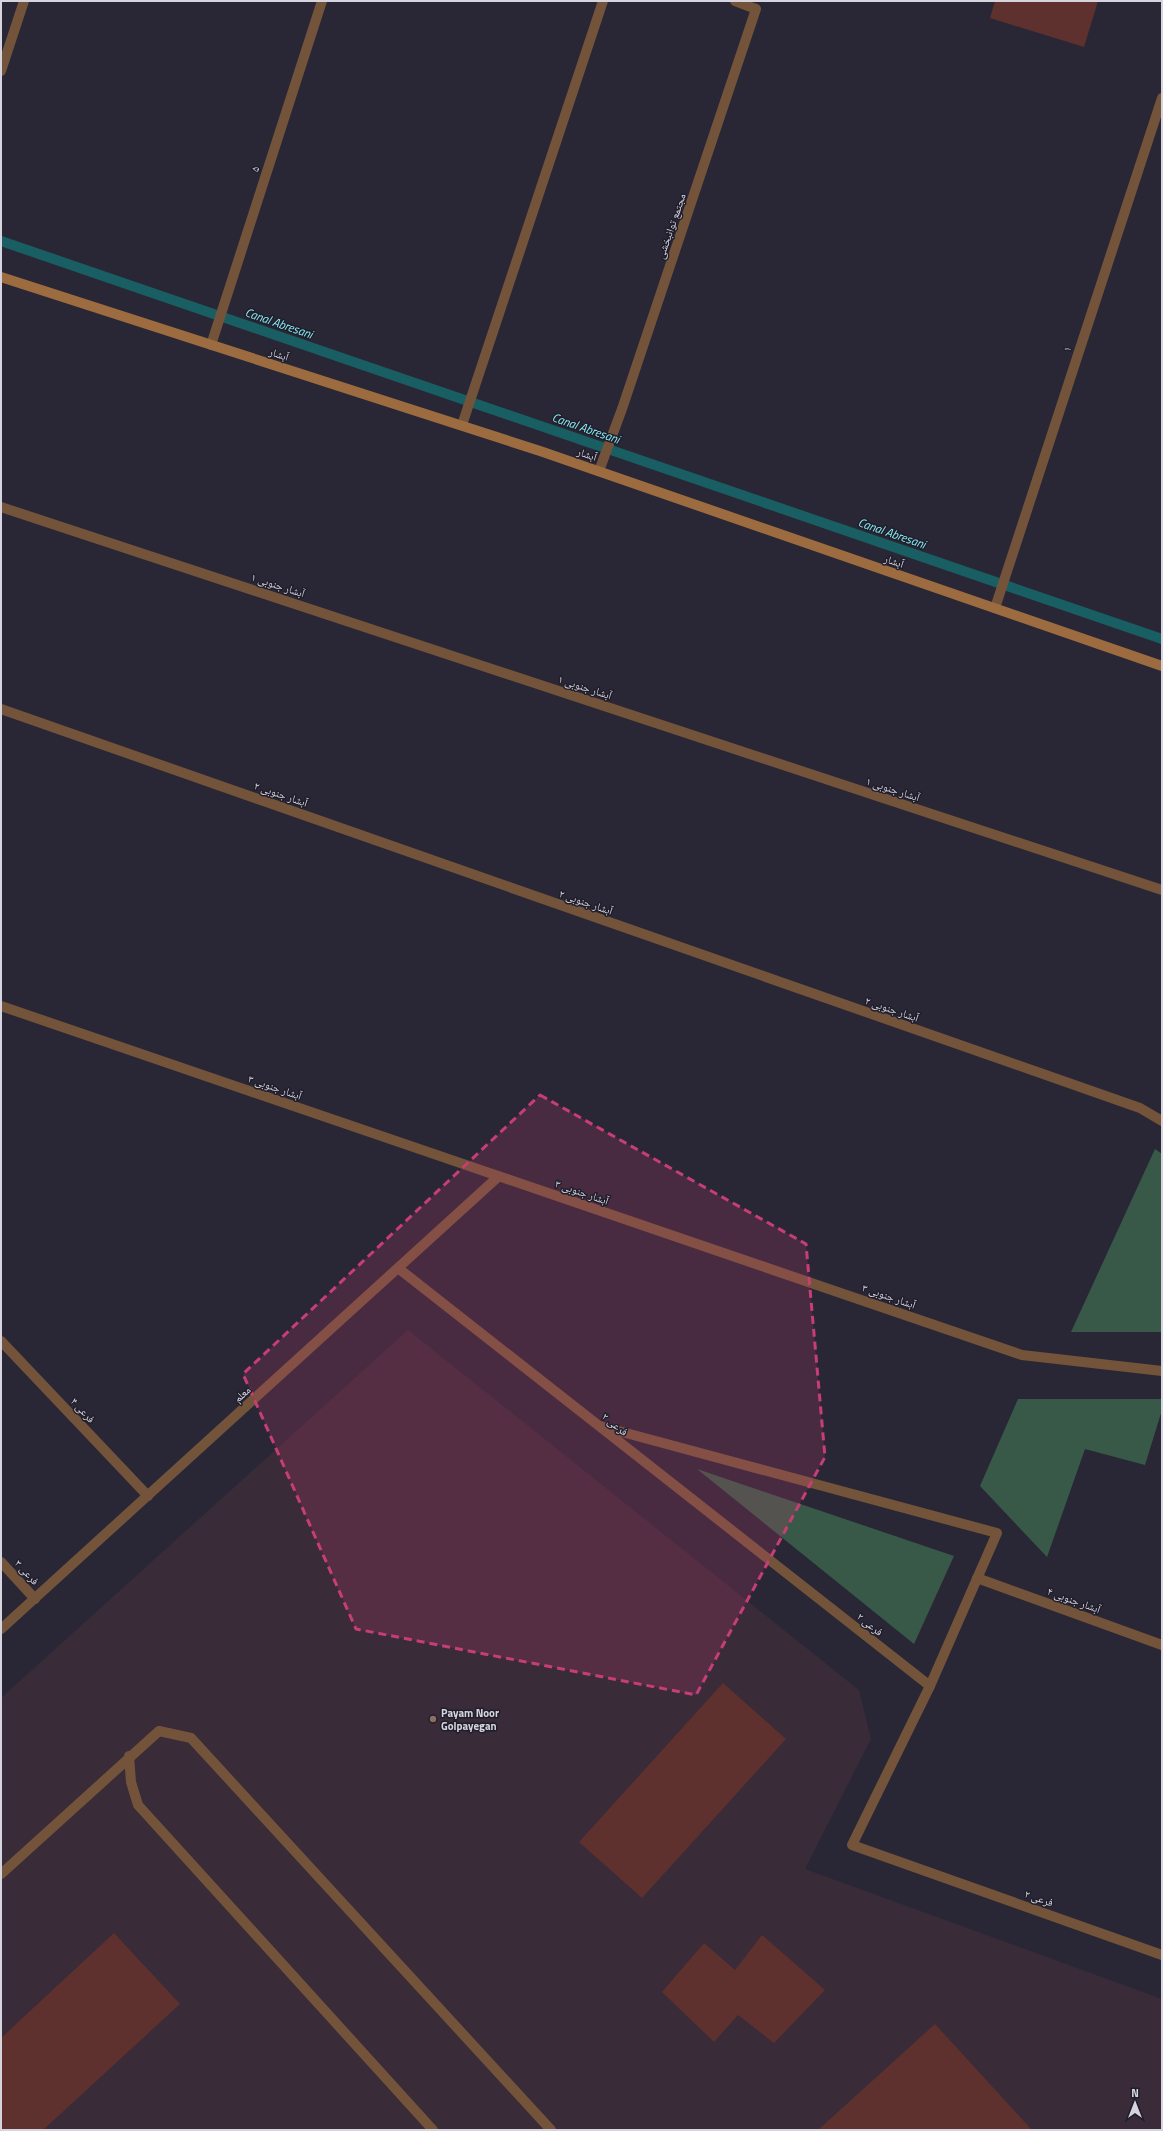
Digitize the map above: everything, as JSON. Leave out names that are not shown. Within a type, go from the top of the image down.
[{"type":"street","points":[[1,71],[24,1]]},
{"type":"street","name":"۵","points":[[211,345],[322,1]]},
{"type":"street","points":[[462,425],[603,1]]},
{"type":"street","name":"مجتمع توانبخشى","points":[[598,471],[625,401],[756,9],[734,1]]},
{"type":"street","name":"۱","points":[[995,608],[1162,98]]},
{"type":"street","name":"آبشار","points":[[1,277],[462,425],[1162,666]]},
{"type":"street","name":"آبشار جنوبی ۱","points":[[1,507],[1162,890]]},
{"type":"street","name":"آبشار جنوبی ۲","points":[[1,709],[1140,1108],[1162,1121]]},
{"type":"street","name":"آبشار جنوبی ۳","points":[[1,1006],[1022,1355],[1162,1372]]},
{"type":"street","name":"معلم","points":[[1,1629],[499,1176]]},
{"type":"street","name":"فرعی ۲","points":[[398,1268],[930,1686],[852,1845],[1162,1955]]},
{"type":"street","name":"فرعی ۴","points":[[1,1341],[148,1496]]},
{"type":"street","points":[[598,1426],[997,1533],[930,1686]]},
{"type":"street","name":"فرعی ۳","points":[[1,1562],[35,1599]]},
{"type":"street","name":"آبشار جنوبی ۴","points":[[977,1578],[1162,1645]]},
{"type":"street","points":[[1,1874],[159,1730],[191,1738],[551,2130]]},
{"type":"street","points":[[129,1756],[131,1782],[138,1805],[433,2130]]},
{"type":"highlighted area","points":[[540,1095],[806,1244],[825,1457],[696,1695],[356,1629],[243,1374]]},
{"type":"shaded area","name":"Payam Noor Golpayegan","points":[[408,1330],[859,1690],[871,1739],[805,1869],[1162,1999],[1162,2130],[1,2130],[1,1698]]},
{"type":"green space","points":[[1155,1149],[1162,1154],[1162,1332],[1071,1332]]},
{"type":"green space","points":[[1018,1399],[1162,1399],[1162,1410],[1145,1465],[1085,1449],[1047,1557],[980,1486]]},
{"type":"green space","points":[[697,1469],[954,1556],[914,1644]]},
{"type":"building","points":[[995,1],[1098,1],[1084,47],[990,18]]},
{"type":"building","points":[[723,1683],[786,1739],[642,1898],[579,1842]]},
{"type":"building","points":[[114,1933],[180,2004],[43,2130],[1,2130],[1,2038]]},
{"type":"building","points":[[762,1935],[825,1990],[774,2043],[738,2015],[714,2042],[662,1992],[704,1943],[735,1970]]},
{"type":"building","points":[[935,2024],[1032,2130],[818,2130]]},
{"type":"waterway","name":"Canal Abresani","points":[[1,241],[1162,639]]},
{"type":"place","name":"Payam Noor Golpayegan","points":[[433,1719]]}]
